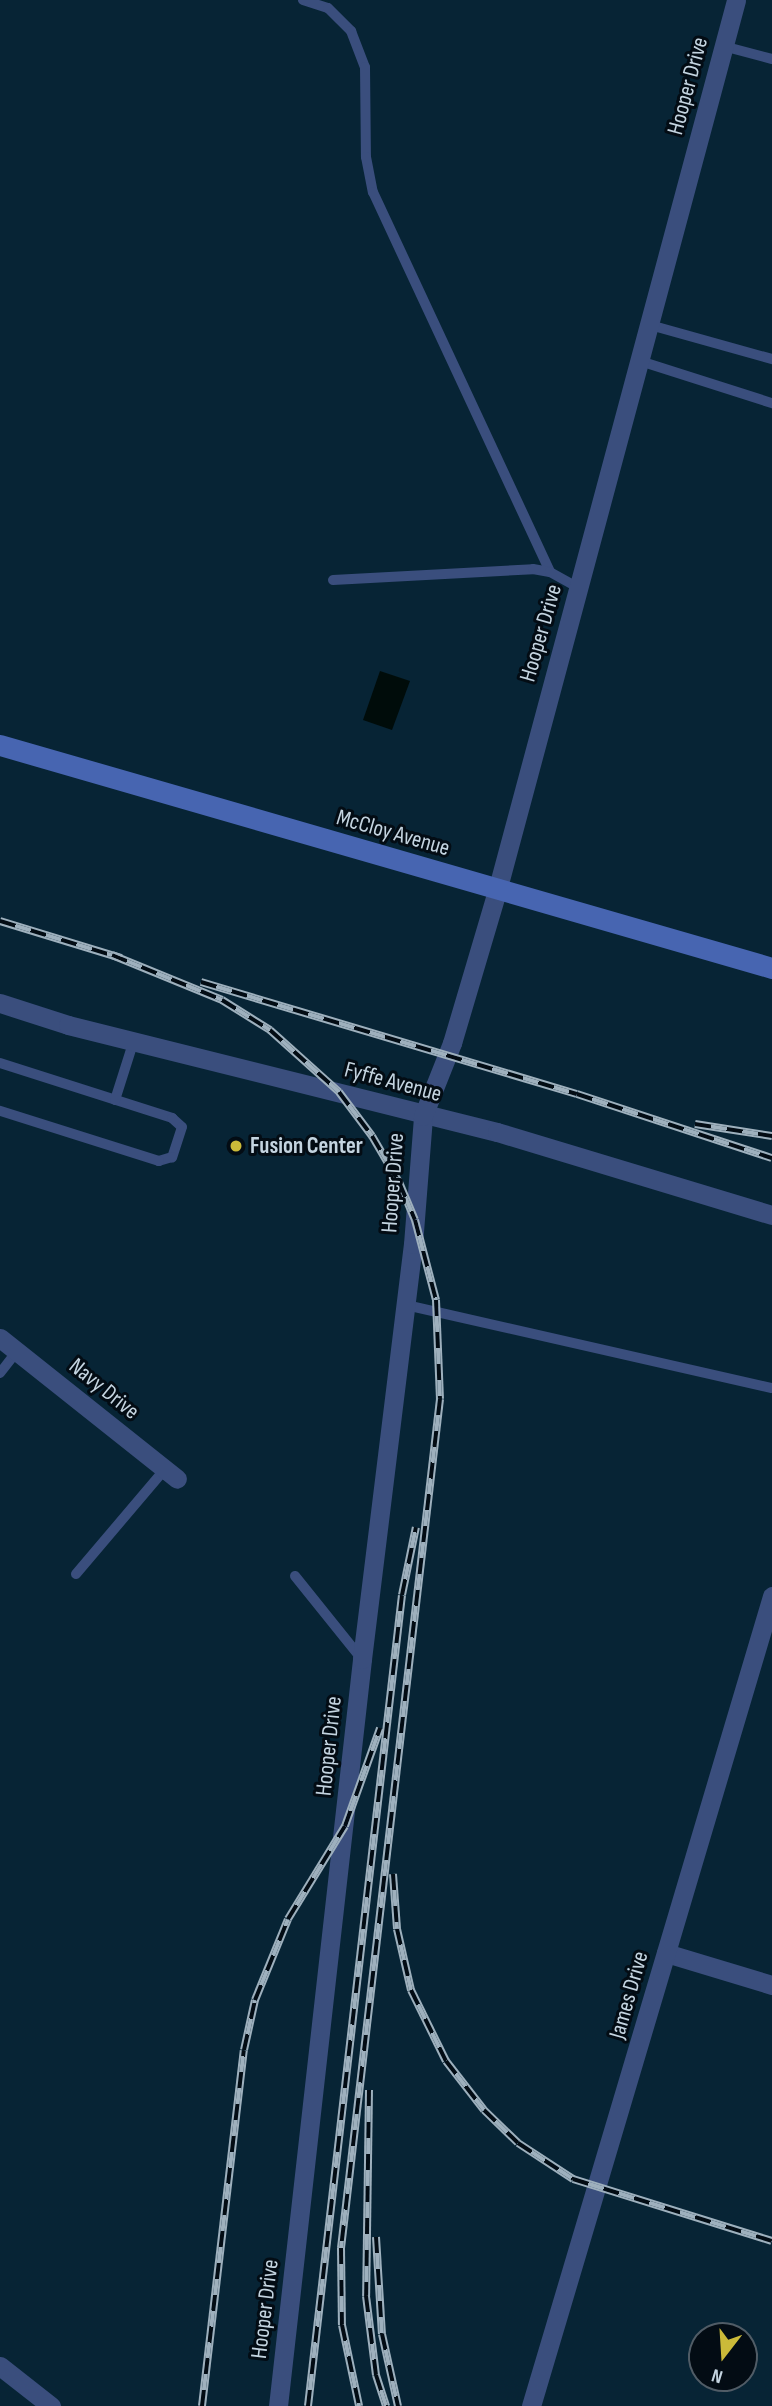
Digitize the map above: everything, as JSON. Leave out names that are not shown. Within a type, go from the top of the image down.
[{"type":"street","name":"Hooper Drive","points":[[278,2406],[362,1659],[406,1305],[423,1116],[452,1043],[497,891],[736,0]]},
{"type":"street","name":"McCloy Avenue","points":[[0,745],[497,891],[772,968]]},
{"type":"street","name":"Fyffe Avenue","points":[[0,1003],[423,1116],[497,1132],[772,1215]]},
{"type":"street","name":"Navy Drive","points":[[0,1338],[171,1474]]},
{"type":"street","name":"James Drive","points":[[531,2406],[772,1597]]},
{"type":"street","points":[[666,1954],[772,1985]]},
{"type":"street","points":[[0,2365],[51,2406]]},
{"type":"lane","points":[[303,0],[328,8],[351,31],[365,67],[366,157],[373,192],[550,572]]},
{"type":"lane","points":[[723,46],[772,60]]},
{"type":"lane","points":[[650,325],[772,359]]},
{"type":"lane","points":[[640,361],[772,403]]},
{"type":"lane","points":[[333,580],[533,569],[550,572],[579,589]]},
{"type":"lane","points":[[115,1100],[134,1040]]},
{"type":"lane","points":[[0,1063],[172,1118],[182,1127],[172,1157],[159,1161],[0,1111]]},
{"type":"lane","points":[[406,1305],[772,1388]]},
{"type":"lane","points":[[0,1373],[17,1351]]},
{"type":"lane","points":[[76,1574],[171,1474]]},
{"type":"lane","points":[[295,1576],[362,1659]]},
{"type":"shaded area","points":[[380,671],[410,681],[392,730],[363,720]]},
{"type":"railway","points":[[0,921],[121,958]]},
{"type":"railway","points":[[112,955],[222,1000],[270,1030],[339,1092],[372,1136],[399,1182],[415,1220],[436,1300],[440,1399],[341,2248],[342,2325],[359,2406]]},
{"type":"railway","points":[[201,982],[577,1094],[772,1158]]},
{"type":"railway","points":[[695,1124],[772,1136]]},
{"type":"railway","points":[[308,2406],[402,1595],[416,1527]]},
{"type":"railway","points":[[202,2406],[244,2050],[255,2000],[288,1919],[345,1826],[380,1728]]},
{"type":"railway","points":[[393,1874],[397,1929],[411,1990],[446,2061],[484,2110],[518,2143],[573,2179],[772,2241]]},
{"type":"railway","points":[[369,2090],[366,2296],[376,2375],[386,2406]]},
{"type":"railway","points":[[376,2237],[382,2334],[398,2406]]},
{"type":"place","name":"Fusion Center","points":[[236,1146]]}]
